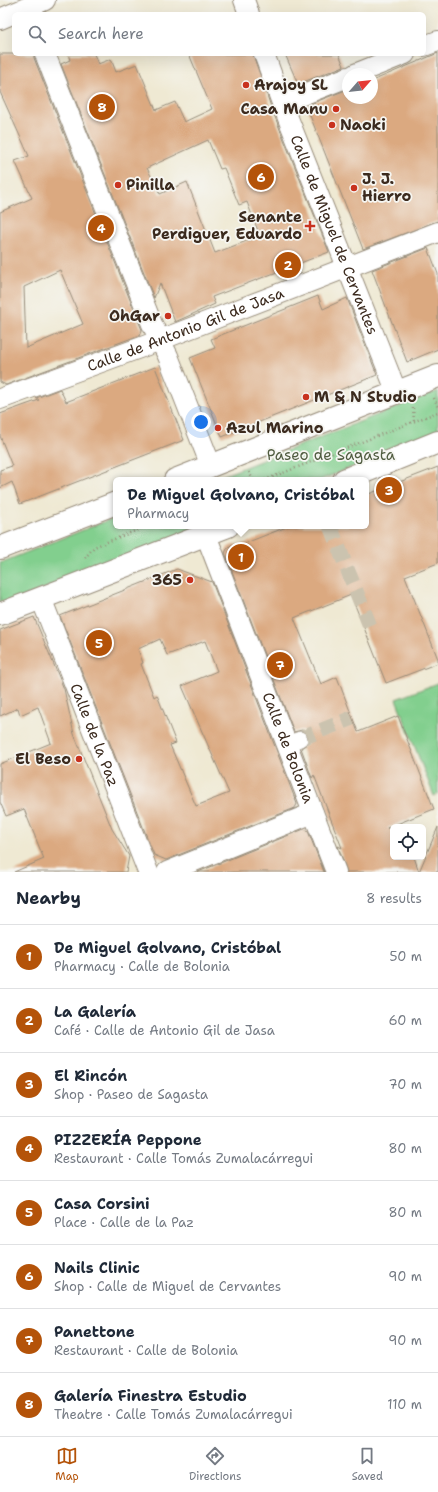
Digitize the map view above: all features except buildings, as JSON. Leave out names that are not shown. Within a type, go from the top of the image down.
[{"type":"main road","points":[[182,477],[438,376]]},
{"type":"main road","points":[[351,477],[438,442]]},
{"type":"main road","points":[[0,548],[113,504]]},
{"type":"main road","points":[[0,614],[220,529]]},
{"type":"street","points":[[244,0],[248,12]]},
{"type":"street","points":[[15,12],[32,5]]},
{"type":"street","points":[[0,18],[12,13]]},
{"type":"street","points":[[426,45],[438,41]]},
{"type":"street","points":[[46,56],[160,340],[168,356],[210,466]]},
{"type":"street","name":"Calle de Miguel de Cervantes","points":[[265,56],[397,393]]},
{"type":"street","points":[[370,68],[400,56]]},
{"type":"street","points":[[282,103],[342,79]]},
{"type":"street","name":"Calle de Antonio Gil de Jasa","points":[[0,399],[160,340],[438,232]]},
{"type":"street","name":"Calle de Bolonia","points":[[206,534],[293,741],[313,813],[336,872]]},
{"type":"street","name":"Calle de la Paz","points":[[41,598],[148,872]]},
{"type":"street","points":[[168,872],[313,813]]},
{"type":"path","points":[[436,401],[438,407]]},
{"type":"path","points":[[273,477],[438,412]]},
{"type":"path","points":[[250,473],[251,477]]},
{"type":"path","points":[[94,547],[140,529]]},
{"type":"green space","name":"Paseo de Sagasta","points":[[438,391],[438,433],[328,477],[220,477]]},
{"type":"green space","points":[[113,518],[113,529],[195,529],[0,606],[0,563]]},
{"type":"green space","points":[[438,683],[438,794],[434,796],[396,699]]},
{"type":"tunnel","points":[[331,529],[370,626],[364,628]]},
{"type":"tunnel","points":[[300,739],[352,718]]},
{"type":"place","name":"Arajoy SL","points":[[246,85]]},
{"type":"place","name":"Galería Finestra Estudio","points":[[102,107]]},
{"type":"place","name":"Casa Manu","points":[[336,109]]},
{"type":"place","name":"Naoki","points":[[332,125]]},
{"type":"place","name":"Nails Clinic","points":[[261,177]]},
{"type":"place","name":"Pinilla","points":[[118,185]]},
{"type":"place","name":"J. J. Hierro","points":[[354,188]]},
{"type":"place","name":"Senante Perdiguer, Eduardo","points":[[310,226]]},
{"type":"place","name":"PIZZERÍA Peppone","points":[[101,228]]},
{"type":"place","name":"La Galería","points":[[288,265]]},
{"type":"place","name":"OhGar","points":[[168,316]]},
{"type":"place","name":"M & N Studio","points":[[306,397]]},
{"type":"place","name":"Azul Marino","points":[[218,428]]},
{"type":"place","name":"El Rincón","points":[[389,490]]},
{"type":"place","name":"De Miguel Golvano, Cristóbal","points":[[241,557]]},
{"type":"place","name":"365","points":[[190,580]]},
{"type":"place","name":"Casa Corsini","points":[[99,643]]},
{"type":"place","name":"Panettone","points":[[280,665]]},
{"type":"place","name":"El Beso","points":[[79,759]]}]
